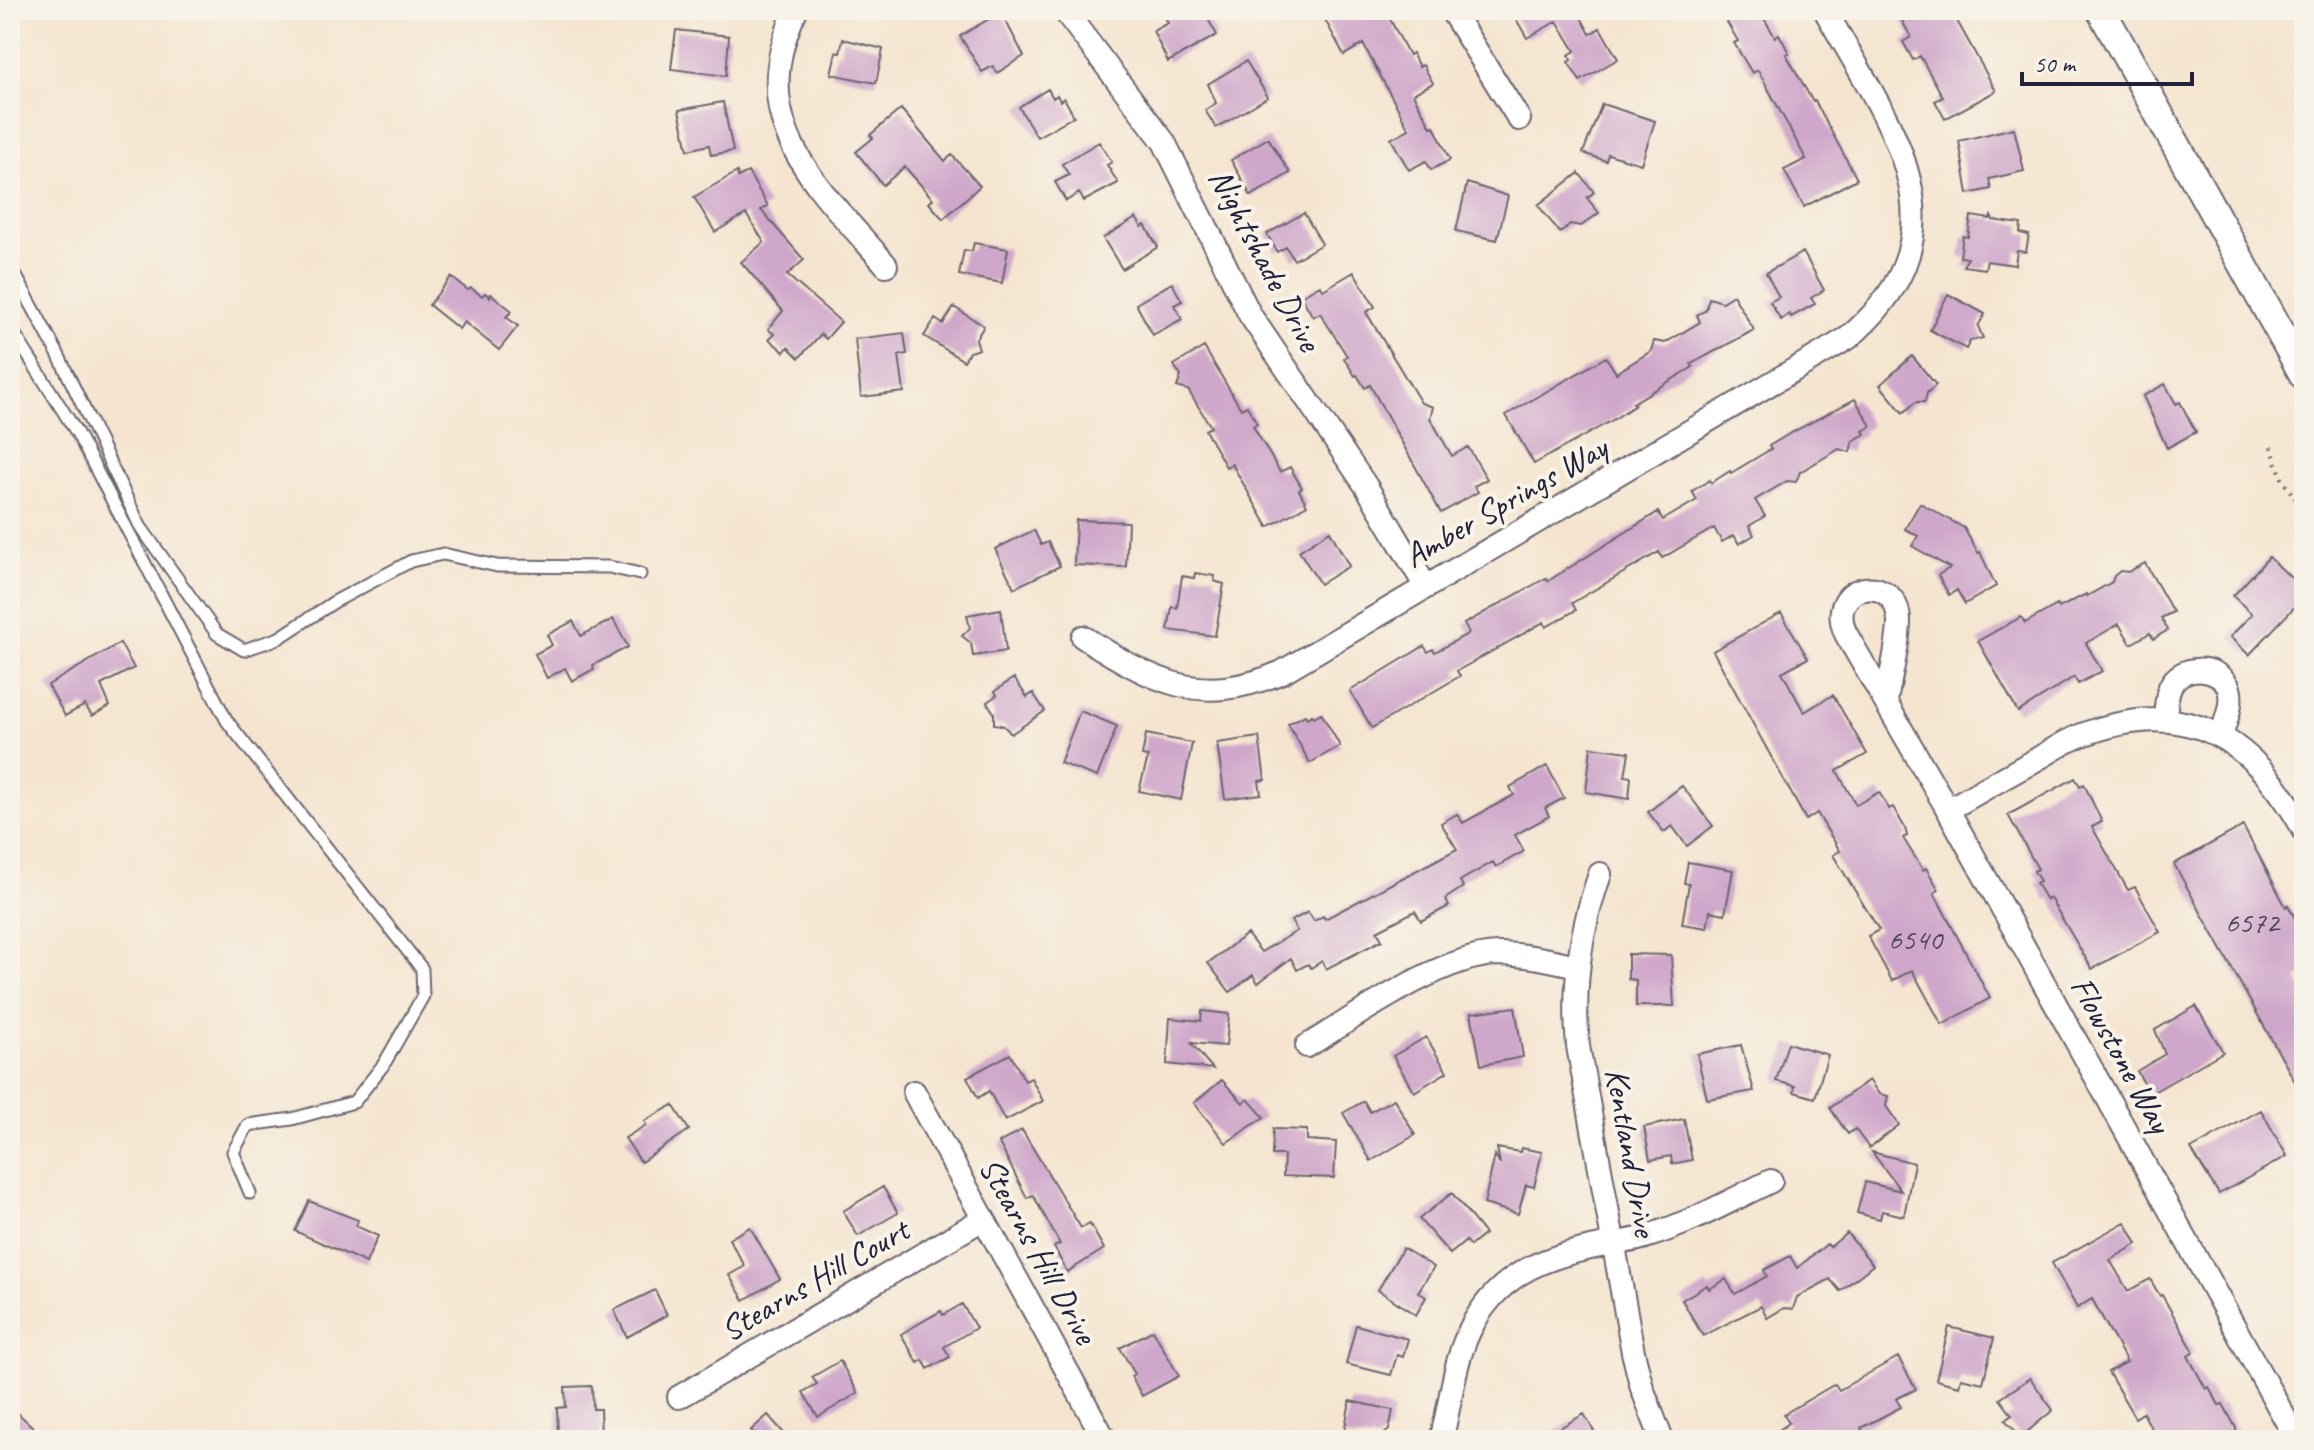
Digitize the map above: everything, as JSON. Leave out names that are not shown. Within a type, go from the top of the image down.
[{"type":"street","points":[[796,10],[784,36],[778,62],[778,97],[791,144],[811,178],[886,265]]},
{"type":"street","name":"Nightshade Drive","points":[[1064,10],[1164,142],[1230,279],[1255,323],[1366,486],[1426,587]]},
{"type":"street","points":[[1451,10],[1519,119]]},
{"type":"street","name":"Amber Springs Way","points":[[1083,637],[1141,673],[1161,681],[1214,689],[1264,680],[1848,338],[1885,304],[1905,266],[1914,201],[1905,158],[1825,10]]},
{"type":"street","points":[[2101,10],[2304,375]]},
{"type":"street","points":[[2165,719],[2170,687],[2177,676],[2191,670],[2206,669],[2228,686],[2230,703],[2221,736]]},
{"type":"street","name":"Flowstone Way","points":[[1886,701],[2297,1440]]},
{"type":"street","points":[[1948,810],[2079,736],[2122,722],[2165,719],[2194,724],[2221,736],[2259,764],[2288,802],[2304,830]]},
{"type":"street","name":"Kentland Drive","points":[[1600,874],[1588,907],[1577,966],[1575,1005],[1578,1046],[1637,1371],[1662,1440]]},
{"type":"street","points":[[1307,1046],[1430,974],[1460,961],[1498,954],[1530,956],[1577,966]]},
{"type":"street","name":"Stearns Hill Drive","points":[[914,1092],[1105,1440]]},
{"type":"street","points":[[1441,1440],[1462,1348],[1474,1322],[1490,1300],[1514,1277],[1542,1260],[1638,1239],[1676,1227],[1771,1181]]},
{"type":"street","name":"Stearns Hill Court","points":[[679,1397],[983,1219]]},
{"type":"lane","points":[[10,265],[58,354],[140,526],[217,634],[244,650],[279,638],[334,602],[411,561],[443,554],[497,566],[609,567],[640,574]]},
{"type":"lane","points":[[10,327],[77,433],[227,721],[422,969],[423,996],[384,1064],[354,1102],[292,1119],[248,1125],[233,1152],[250,1193]]},
{"type":"path","points":[[2271,447],[2283,481],[2304,511]]},
{"type":"building","points":[[1182,10],[1203,10],[1217,35],[1168,62],[1153,31]]},
{"type":"building","points":[[1335,10],[1385,10],[1409,55],[1412,53],[1419,67],[1423,65],[1433,83],[1413,94],[1431,127],[1434,126],[1450,160],[1431,170],[1426,161],[1409,170],[1391,139],[1409,129],[1363,44],[1344,55],[1323,16]]},
{"type":"building","points":[[1511,10],[1577,10],[1590,34],[1600,28],[1618,59],[1580,81],[1568,62],[1571,60],[1569,55],[1575,51],[1557,21],[1527,38]]},
{"type":"building","points":[[1720,10],[1759,10],[1775,37],[1779,34],[1789,53],[1786,54],[1857,179],[1804,207],[1784,170],[1806,159],[1758,70],[1752,73],[1734,43],[1738,41]]},
{"type":"building","points":[[1918,10],[1951,10],[1996,91],[1945,119],[1935,101],[1943,97],[1920,56],[1913,60],[1903,42],[1911,37],[1901,19]]},
{"type":"building","points":[[1001,12],[1024,56],[997,73],[993,66],[982,72],[960,36]]},
{"type":"building","points":[[676,30],[729,36],[726,76],[671,69]]},
{"type":"building","points":[[843,39],[883,49],[876,83],[831,74],[836,52],[840,53]]},
{"type":"building","points":[[1246,61],[1268,97],[1216,128],[1205,110],[1216,103],[1208,84]]},
{"type":"building","points":[[1048,89],[1053,98],[1057,95],[1060,101],[1064,98],[1074,116],[1037,137],[1019,107]]},
{"type":"building","points":[[723,102],[733,151],[711,155],[709,145],[688,150],[679,110]]},
{"type":"building","points":[[1602,104],[1655,121],[1641,164],[1608,154],[1606,161],[1583,153]]},
{"type":"building","points":[[901,109],[945,161],[952,155],[980,186],[943,219],[929,203],[933,199],[905,167],[883,185],[856,152],[873,138],[870,135]]},
{"type":"building","points":[[2014,128],[2024,171],[1989,179],[1991,189],[1968,194],[1959,141]]},
{"type":"building","points":[[1268,138],[1290,173],[1251,196],[1231,160]]},
{"type":"building","points":[[1099,142],[1112,162],[1107,165],[1118,183],[1084,201],[1079,193],[1066,201],[1055,182],[1069,175],[1062,164]]},
{"type":"building","points":[[737,172],[738,177],[748,172],[768,206],[761,210],[804,260],[787,275],[841,322],[826,339],[821,334],[799,358],[788,347],[784,352],[769,339],[774,334],[768,329],[783,311],[741,262],[764,242],[746,214],[715,232],[694,197]]},
{"type":"building","points":[[1579,173],[1594,192],[1587,198],[1599,213],[1581,226],[1570,224],[1560,233],[1538,205]]},
{"type":"building","points":[[1467,183],[1508,196],[1497,240],[1456,231]]},
{"type":"building","points":[[1304,213],[1322,244],[1294,260],[1286,247],[1277,252],[1267,234]]},
{"type":"building","points":[[1971,216],[1990,219],[1991,216],[1993,220],[2021,224],[2020,233],[2029,235],[2026,252],[2017,251],[2015,265],[1987,261],[1985,269],[1963,266],[1968,258],[1960,257],[1963,236],[1968,237]]},
{"type":"building","points":[[1136,218],[1142,227],[1145,225],[1158,247],[1122,269],[1103,238]]},
{"type":"building","points":[[974,243],[1008,249],[1002,283],[959,275],[964,250],[972,251]]},
{"type":"building","points":[[1803,252],[1824,290],[1811,298],[1815,304],[1781,320],[1770,302],[1779,297],[1766,273]]},
{"type":"building","points":[[1354,272],[1375,307],[1366,312],[1421,403],[1433,407],[1430,418],[1452,456],[1468,447],[1487,479],[1474,486],[1478,492],[1441,513],[1370,385],[1365,388],[1355,376],[1344,358],[1347,356],[1320,313],[1313,317],[1301,296],[1320,285],[1323,290]]},
{"type":"building","points":[[451,277],[482,296],[485,293],[490,297],[491,294],[512,311],[506,317],[518,326],[499,350],[464,322],[459,329],[429,305]]},
{"type":"building","points":[[1172,283],[1182,301],[1174,305],[1182,319],[1153,335],[1136,304]]},
{"type":"building","points":[[1948,294],[1985,314],[1978,326],[1983,338],[1970,341],[1966,349],[1930,330]]},
{"type":"building","points":[[1733,295],[1754,330],[1691,364],[1693,367],[1633,403],[1635,405],[1616,418],[1534,464],[1506,415],[1606,357],[1616,373],[1651,351],[1654,341],[1665,343],[1700,322],[1697,315],[1706,310],[1709,298],[1722,302]]},
{"type":"building","points":[[954,307],[984,326],[976,339],[979,349],[969,352],[964,361],[924,336],[935,319],[943,324]]},
{"type":"building","points":[[904,333],[907,354],[899,355],[904,392],[861,397],[855,339]]},
{"type":"building","points":[[1204,347],[1241,409],[1247,406],[1257,423],[1253,426],[1280,472],[1290,467],[1302,488],[1299,490],[1307,505],[1268,527],[1232,464],[1226,467],[1205,430],[1211,427],[1188,390],[1177,387],[1181,376],[1174,365]]},
{"type":"building","points":[[1912,356],[1936,385],[1927,393],[1925,402],[1916,402],[1903,413],[1880,385]]},
{"type":"building","points":[[2165,384],[2176,404],[2180,402],[2196,432],[2167,448],[2143,396]]},
{"type":"building","points":[[1855,399],[1871,426],[1853,441],[1850,452],[1839,449],[1800,472],[1796,482],[1787,481],[1755,500],[1765,516],[1749,526],[1754,535],[1739,544],[1734,535],[1722,542],[1714,528],[1662,558],[1659,552],[1572,603],[1576,610],[1546,627],[1544,622],[1457,671],[1460,676],[1372,728],[1350,691],[1424,646],[1428,652],[1433,649],[1435,652],[1469,633],[1464,624],[1546,578],[1548,581],[1658,512],[1663,520],[1697,500],[1692,491],[1710,480],[1711,483],[1731,473],[1771,449],[1769,446],[1789,434]]},
{"type":"building","points":[[1920,503],[1964,528],[1980,552],[1996,586],[1965,604],[1957,590],[1949,595],[1938,575],[1950,568],[1912,546],[1918,536],[1905,529]]},
{"type":"building","points":[[1076,520],[1128,522],[1126,567],[1074,565]]},
{"type":"building","points":[[1034,530],[1041,545],[1048,542],[1060,566],[1014,588],[995,549]]},
{"type":"building","points":[[1330,531],[1349,566],[1320,584],[1299,551]]},
{"type":"building","points":[[2269,557],[2304,590],[2304,597],[2249,655],[2230,637],[2252,614],[2233,596]]},
{"type":"building","points":[[2145,563],[2173,612],[2161,618],[2168,630],[2153,639],[2150,633],[2131,644],[2119,624],[2086,643],[2102,671],[2078,684],[2074,677],[2018,712],[1978,641],[2021,617],[2025,623],[2057,605],[2059,608],[2087,596],[2112,582],[2120,571],[2128,572]]},
{"type":"building","points":[[1195,573],[1215,576],[1214,581],[1224,584],[1215,636],[1168,630],[1172,607],[1177,608],[1182,576],[1194,578]]},
{"type":"building","points":[[1001,609],[1006,651],[973,656],[971,643],[962,636],[970,628],[967,615]]},
{"type":"building","points":[[1781,613],[1808,658],[1782,672],[1804,712],[1833,695],[1867,754],[1837,771],[1856,805],[1879,792],[1889,809],[1893,807],[1905,828],[1907,836],[1903,838],[1939,890],[1934,893],[1990,998],[1942,1025],[1912,970],[1892,981],[1868,936],[1879,930],[1833,855],[1840,851],[1817,813],[1806,820],[1713,651]]},
{"type":"building","points":[[613,619],[628,647],[593,665],[594,669],[572,681],[565,668],[547,678],[535,654],[552,645],[547,635],[573,621],[581,636]]},
{"type":"building","points":[[120,643],[134,668],[101,685],[110,706],[92,716],[85,705],[65,716],[48,685]]},
{"type":"building","points":[[1014,678],[1027,697],[1033,693],[1045,711],[1011,734],[1004,726],[994,724],[994,713],[987,702],[997,695],[995,691]]},
{"type":"building","points":[[1080,711],[1117,726],[1097,777],[1060,763]]},
{"type":"building","points":[[1321,713],[1340,746],[1310,763],[1288,724],[1305,715],[1307,718]]},
{"type":"building","points":[[1146,734],[1192,743],[1181,800],[1139,791],[1148,757],[1142,756]]},
{"type":"building","points":[[1259,737],[1265,780],[1259,781],[1261,794],[1225,799],[1217,743]]},
{"type":"building","points":[[1591,747],[1629,752],[1625,776],[1631,777],[1629,799],[1586,792]]},
{"type":"building","points":[[1547,766],[1564,798],[1545,808],[1549,816],[1515,835],[1524,851],[1496,867],[1493,862],[1460,881],[1463,887],[1445,899],[1449,906],[1421,921],[1415,911],[1377,931],[1382,940],[1326,969],[1322,961],[1311,968],[1308,964],[1297,970],[1291,958],[1258,983],[1253,975],[1230,992],[1208,963],[1247,934],[1261,952],[1297,931],[1291,921],[1308,912],[1314,921],[1323,916],[1325,919],[1457,849],[1441,823],[1457,814],[1463,823],[1514,795],[1510,787]]},
{"type":"building","points":[[2075,778],[2080,786],[2084,784],[2102,822],[2092,827],[2128,890],[2135,887],[2160,932],[2092,969],[2050,898],[2046,900],[2036,883],[2040,881],[2034,871],[2038,869],[2008,815]]},
{"type":"building","points":[[1682,786],[1713,826],[1687,846],[1672,826],[1664,832],[1648,812]]},
{"type":"building","points":[[2243,826],[2304,935],[2304,975],[2297,979],[2304,991],[2304,1098],[2174,864]]},
{"type":"building","points":[[1688,862],[1733,870],[1725,914],[1710,911],[1707,928],[1682,924],[1689,884],[1684,883]]},
{"type":"building","points":[[1628,954],[1671,955],[1674,1006],[1636,1006],[1636,980],[1628,979]]},
{"type":"building","points":[[2196,1006],[2223,1052],[2150,1094],[2137,1071],[2165,1054],[2155,1030]]},
{"type":"building","points":[[1515,1007],[1523,1057],[1481,1065],[1471,1013]]},
{"type":"building","points":[[1202,1011],[1229,1014],[1226,1046],[1191,1043],[1213,1069],[1167,1064],[1170,1018],[1201,1021]]},
{"type":"building","points":[[1426,1037],[1447,1072],[1414,1092],[1393,1056]]},
{"type":"building","points":[[1788,1043],[1828,1055],[1815,1098],[1794,1092],[1795,1086],[1776,1081]]},
{"type":"building","points":[[1741,1045],[1754,1091],[1707,1099],[1697,1054]]},
{"type":"building","points":[[1010,1054],[1025,1081],[1031,1078],[1043,1101],[1005,1121],[989,1091],[978,1098],[967,1077]]},
{"type":"building","points":[[1222,1080],[1243,1103],[1248,1099],[1264,1117],[1226,1143],[1194,1103]]},
{"type":"building","points":[[1869,1080],[1879,1094],[1888,1096],[1886,1106],[1899,1125],[1869,1148],[1855,1129],[1848,1134],[1830,1108]]},
{"type":"building","points":[[1394,1099],[1415,1135],[1371,1161],[1343,1113],[1364,1101],[1370,1112]]},
{"type":"building","points":[[673,1105],[689,1130],[641,1162],[625,1138],[646,1125],[644,1121]]},
{"type":"building","points":[[2261,1110],[2287,1156],[2219,1194],[2191,1149]]},
{"type":"building","points":[[1684,1119],[1692,1160],[1672,1164],[1671,1156],[1650,1160],[1644,1127]]},
{"type":"building","points":[[1273,1129],[1307,1130],[1307,1140],[1336,1142],[1334,1178],[1283,1176],[1284,1155],[1272,1155]]},
{"type":"building","points":[[1022,1130],[1081,1228],[1090,1224],[1104,1249],[1067,1272],[1054,1247],[1060,1244],[1033,1195],[1027,1198],[999,1143]]},
{"type":"building","points":[[1497,1148],[1542,1152],[1534,1187],[1526,1185],[1518,1214],[1484,1204],[1495,1155],[1500,1164]]},
{"type":"building","points":[[1872,1152],[1914,1163],[1904,1216],[1882,1211],[1880,1219],[1857,1213],[1865,1182],[1901,1191]]},
{"type":"building","points":[[883,1187],[898,1213],[858,1236],[843,1211]]},
{"type":"building","points":[[1452,1193],[1485,1234],[1470,1246],[1466,1241],[1450,1254],[1419,1219]]},
{"type":"building","points":[[309,1201],[358,1220],[356,1226],[378,1236],[366,1263],[295,1231]]},
{"type":"building","points":[[2125,1222],[2137,1244],[2110,1260],[2128,1291],[2150,1279],[2162,1295],[2194,1352],[2188,1356],[2206,1389],[2209,1387],[2219,1405],[2223,1404],[2236,1428],[2236,1432],[2221,1440],[2158,1440],[2143,1413],[2135,1418],[2108,1372],[2127,1362],[2092,1299],[2077,1308],[2052,1263]]},
{"type":"building","points":[[750,1227],[780,1279],[744,1300],[729,1275],[745,1266],[729,1239]]},
{"type":"building","points":[[1847,1233],[1873,1265],[1840,1291],[1830,1279],[1797,1297],[1793,1309],[1784,1308],[1767,1318],[1761,1306],[1703,1336],[1682,1300],[1707,1285],[1709,1289],[1726,1279],[1735,1294],[1767,1276],[1764,1270],[1790,1256],[1797,1268],[1827,1244],[1830,1247]]},
{"type":"building","points":[[1403,1248],[1434,1267],[1418,1292],[1426,1297],[1416,1315],[1378,1290]]},
{"type":"building","points":[[655,1290],[667,1315],[627,1337],[614,1310]]},
{"type":"building","points":[[962,1304],[976,1328],[944,1347],[950,1357],[928,1369],[923,1360],[918,1363],[901,1334],[941,1311],[943,1315]]},
{"type":"building","points":[[1356,1325],[1408,1339],[1403,1357],[1397,1355],[1391,1375],[1346,1364]]},
{"type":"building","points":[[1949,1327],[1994,1338],[1983,1383],[1961,1378],[1959,1386],[1936,1380]]},
{"type":"building","points":[[1153,1330],[1179,1376],[1142,1396],[1131,1376],[1135,1374],[1120,1348]]},
{"type":"building","points":[[1898,1357],[1916,1389],[1896,1399],[1901,1407],[1861,1428],[1868,1440],[1765,1440],[1789,1423],[1784,1414],[1835,1384],[1839,1390]]},
{"type":"building","points":[[840,1361],[858,1393],[818,1417],[803,1392],[817,1384],[812,1377]]},
{"type":"building","points":[[2030,1378],[2053,1410],[2021,1437],[2005,1420],[2012,1415],[2000,1399]]},
{"type":"building","points":[[592,1386],[593,1409],[600,1409],[601,1438],[558,1437],[557,1408],[566,1407],[565,1387]]},
{"type":"building","points":[[1350,1401],[1393,1410],[1389,1430],[1377,1440],[1343,1437]]},
{"type":"building","points":[[10,1406],[47,1440],[10,1440]]},
{"type":"building","points":[[1584,1414],[1599,1440],[1539,1440]]},
{"type":"building","points":[[768,1415],[790,1440],[760,1440],[751,1430]]}]
